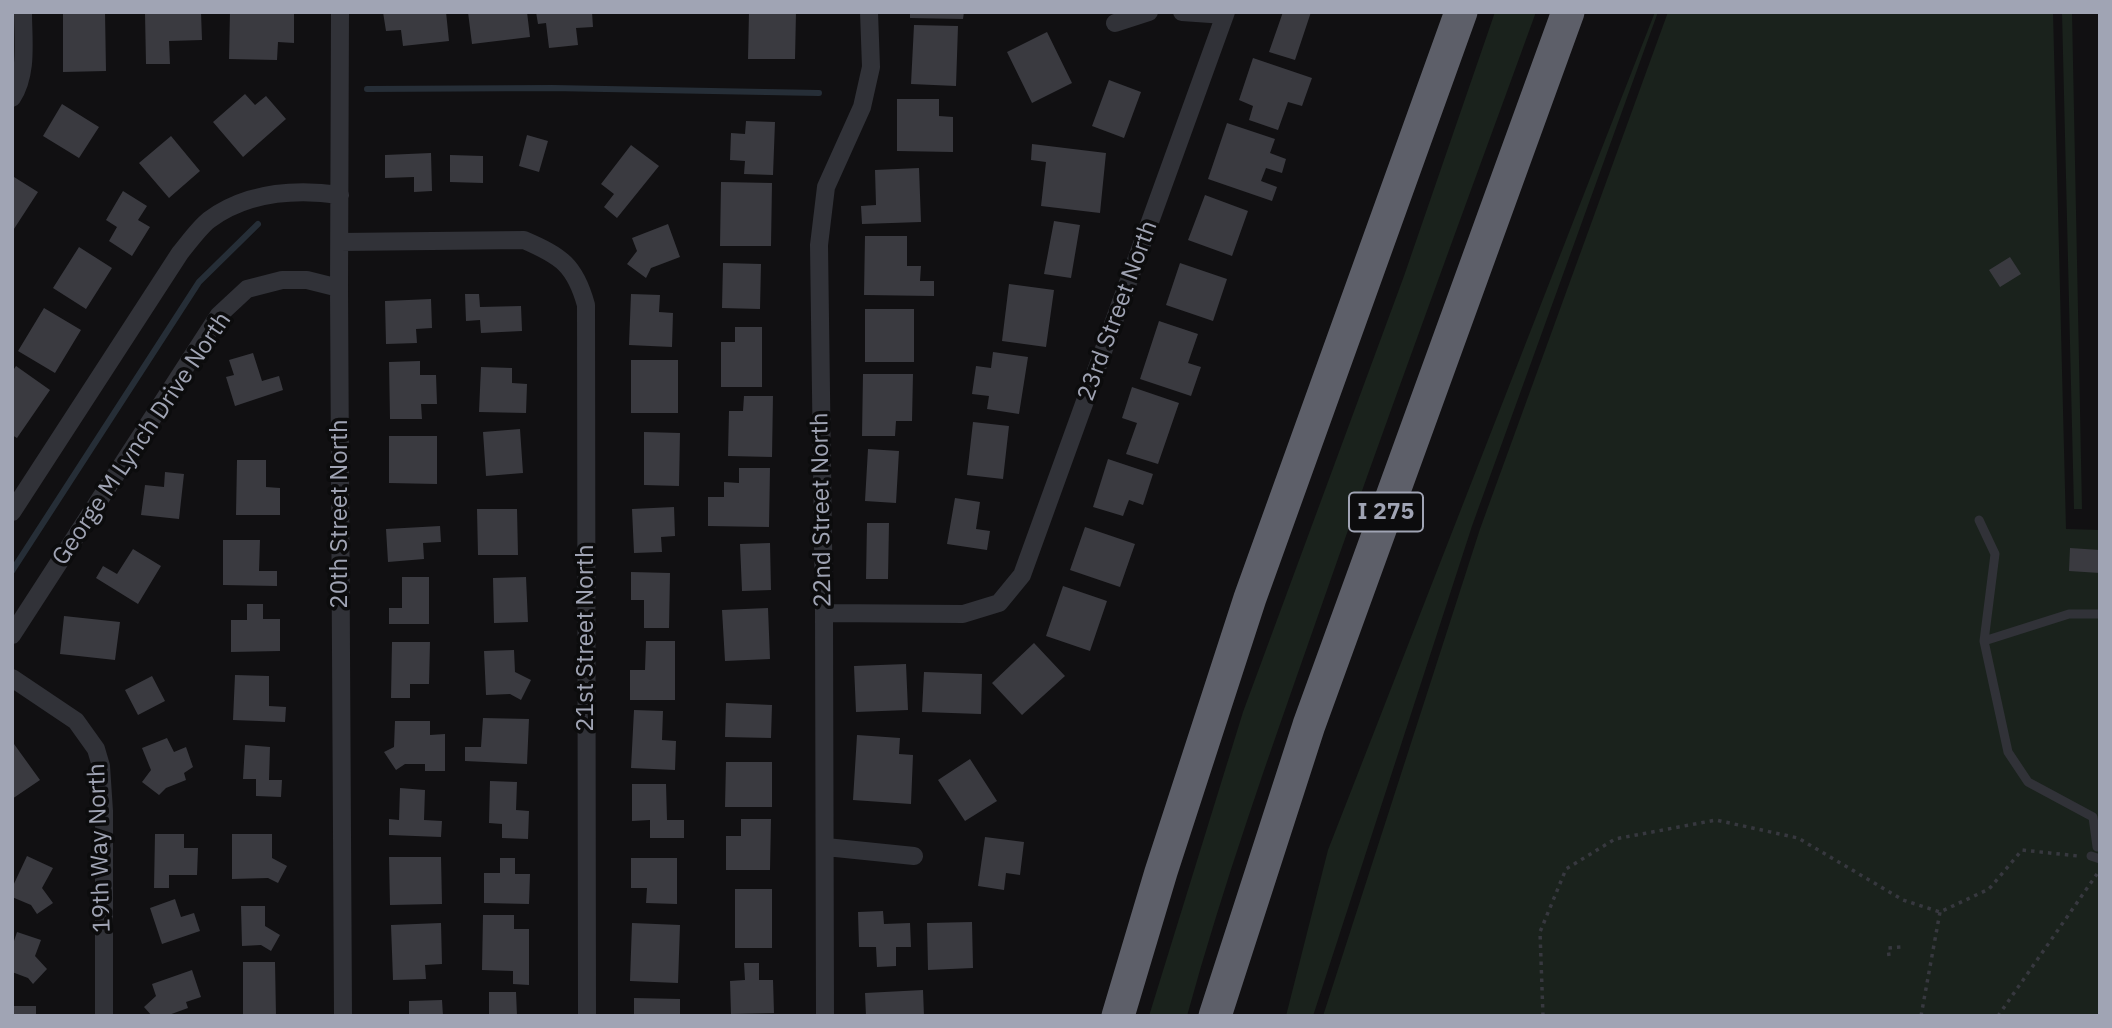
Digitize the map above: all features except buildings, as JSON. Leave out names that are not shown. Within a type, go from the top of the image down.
[{"type":"highway","points":[[1118,1016],[1161,872],[1250,598],[1461,12]]},
{"type":"highway","name":"I 275","points":[[1215,1016],[1309,725],[1568,12]]},
{"type":"street","points":[[12,98],[19,88],[24,61],[23,12]]},
{"type":"street","name":"20th Street North","points":[[340,12],[343,1016]]},
{"type":"street","name":"22nd Street North","points":[[825,1016],[824,613],[819,245],[826,187],[862,107],[871,67],[869,12]]},
{"type":"street","points":[[1115,23],[1149,12]]},
{"type":"street","points":[[1181,12],[1226,13]]},
{"type":"street","name":"23rd Street North","points":[[824,613],[963,614],[999,603],[1022,575],[1226,13]]},
{"type":"street","points":[[12,512],[180,253],[209,220],[245,200],[277,194],[316,192],[340,195]]},
{"type":"street","name":"21st Street North","points":[[340,242],[524,240],[550,251],[567,265],[579,281],[586,305],[587,1016]]},
{"type":"street","name":"George M Lynch Drive North","points":[[12,635],[219,315],[247,289],[282,281],[307,280],[339,288]]},
{"type":"street","name":"19th Way North","points":[[12,678],[76,721],[96,748],[101,766],[104,811],[104,1016]]},
{"type":"street","points":[[825,846],[914,856]]},
{"type":"lane","points":[[1979,520],[1995,554],[1984,641],[2008,752],[2028,782],[2093,817],[2097,846]]},
{"type":"lane","points":[[1984,641],[2069,614],[2100,614]]},
{"type":"path","points":[[1543,1016],[1540,932],[1566,869],[1615,839],[1716,820],[1798,838],[1903,900],[1940,912],[1989,889],[2022,850],[2094,858]]},
{"type":"path","points":[[1998,1016],[2100,869]]},
{"type":"path","points":[[1922,1016],[1940,912]]},
{"type":"path","points":[[1889,956],[1888,948],[1902,947]]},
{"type":"shaded area","points":[[1495,12],[1536,12],[1279,726],[1231,870],[1187,1016],[1149,1016],[1243,712],[1404,276]]},
{"type":"shaded area","points":[[1655,12],[1658,12],[1472,526],[1313,1016],[1286,1016],[1328,850]]},
{"type":"shaded area","points":[[1668,12],[2053,12],[2066,529],[2100,530],[2100,1016],[1323,1016],[1480,529]]},
{"type":"shaded area","points":[[2062,12],[2072,12],[2082,509],[2074,509]]},
{"type":"waterway","points":[[367,89],[552,88],[819,93]]},
{"type":"waterway","points":[[12,571],[199,282],[258,224]]}]
